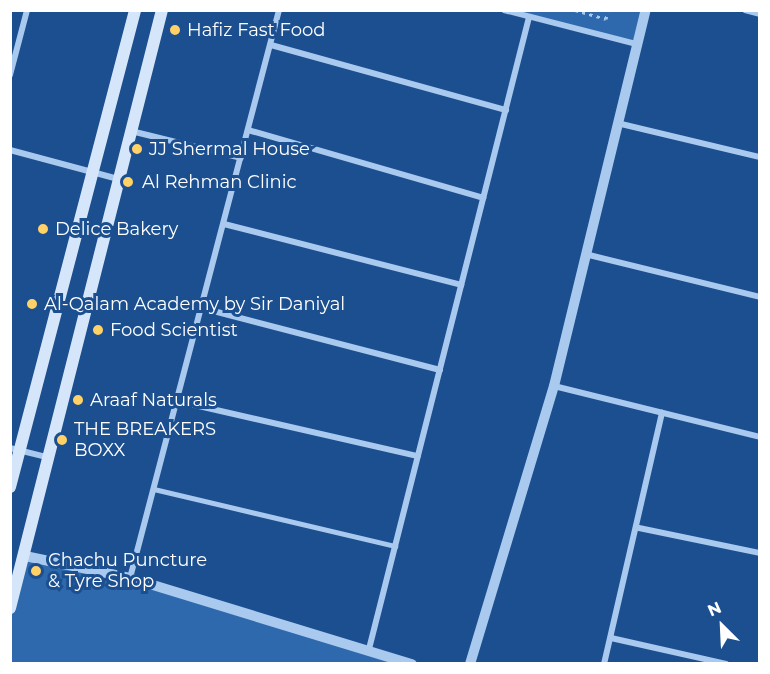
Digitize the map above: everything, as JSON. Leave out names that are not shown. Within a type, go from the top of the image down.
[{"type":"main road","points":[[10,487],[15,449],[135,10]]},
{"type":"main road","points":[[10,608],[25,556],[45,457],[162,10]]},
{"type":"street","points":[[10,75],[13,51],[27,10]]},
{"type":"street","points":[[130,578],[279,10]]},
{"type":"street","points":[[504,10],[636,44]]},
{"type":"street","points":[[470,663],[554,386],[615,122],[646,10]]},
{"type":"street","points":[[745,10],[759,14]]},
{"type":"street","points":[[369,649],[529,18]]},
{"type":"street","points":[[271,45],[506,110]]},
{"type":"street","points":[[615,122],[759,157]]},
{"type":"street","points":[[248,130],[483,198]]},
{"type":"street","points":[[130,131],[241,158]]},
{"type":"street","points":[[10,150],[118,179]]},
{"type":"street","points":[[224,224],[461,285]]},
{"type":"street","points":[[585,254],[759,297]]},
{"type":"street","points":[[202,308],[440,370]]},
{"type":"street","points":[[554,386],[759,437]]},
{"type":"street","points":[[177,401],[418,456]]},
{"type":"street","points":[[604,663],[639,528],[662,413]]},
{"type":"street","points":[[15,449],[45,457]]},
{"type":"street","points":[[639,528],[759,553]]},
{"type":"street","points":[[25,556],[130,578],[412,663]]},
{"type":"street","points":[[611,638],[726,663]]},
{"type":"lane","points":[[154,489],[395,546]]},
{"type":"path","points":[[575,10],[606,19],[608,10]]},
{"type":"shaded area","points":[[504,11],[646,11],[636,44]]},
{"type":"shaded area","points":[[20,555],[129,579],[415,664],[11,664],[11,590]]},
{"type":"place","name":"Hafiz Fast Food","points":[[175,30]]},
{"type":"place","name":"JJ Shermal House","points":[[137,149]]},
{"type":"place","name":"Al Rehman Clinic","points":[[128,182]]},
{"type":"place","name":"Delice Bakery","points":[[43,229]]},
{"type":"place","name":"Al-Qalam Academy by Sir Daniyal","points":[[32,304]]},
{"type":"place","name":"Food Scientist","points":[[98,330]]},
{"type":"place","name":"Araaf Naturals","points":[[78,400]]},
{"type":"place","name":"THE BREAKERS BOXX","points":[[62,440]]},
{"type":"place","name":"Chachu Puncture & Tyre Shop","points":[[36,571]]}]
